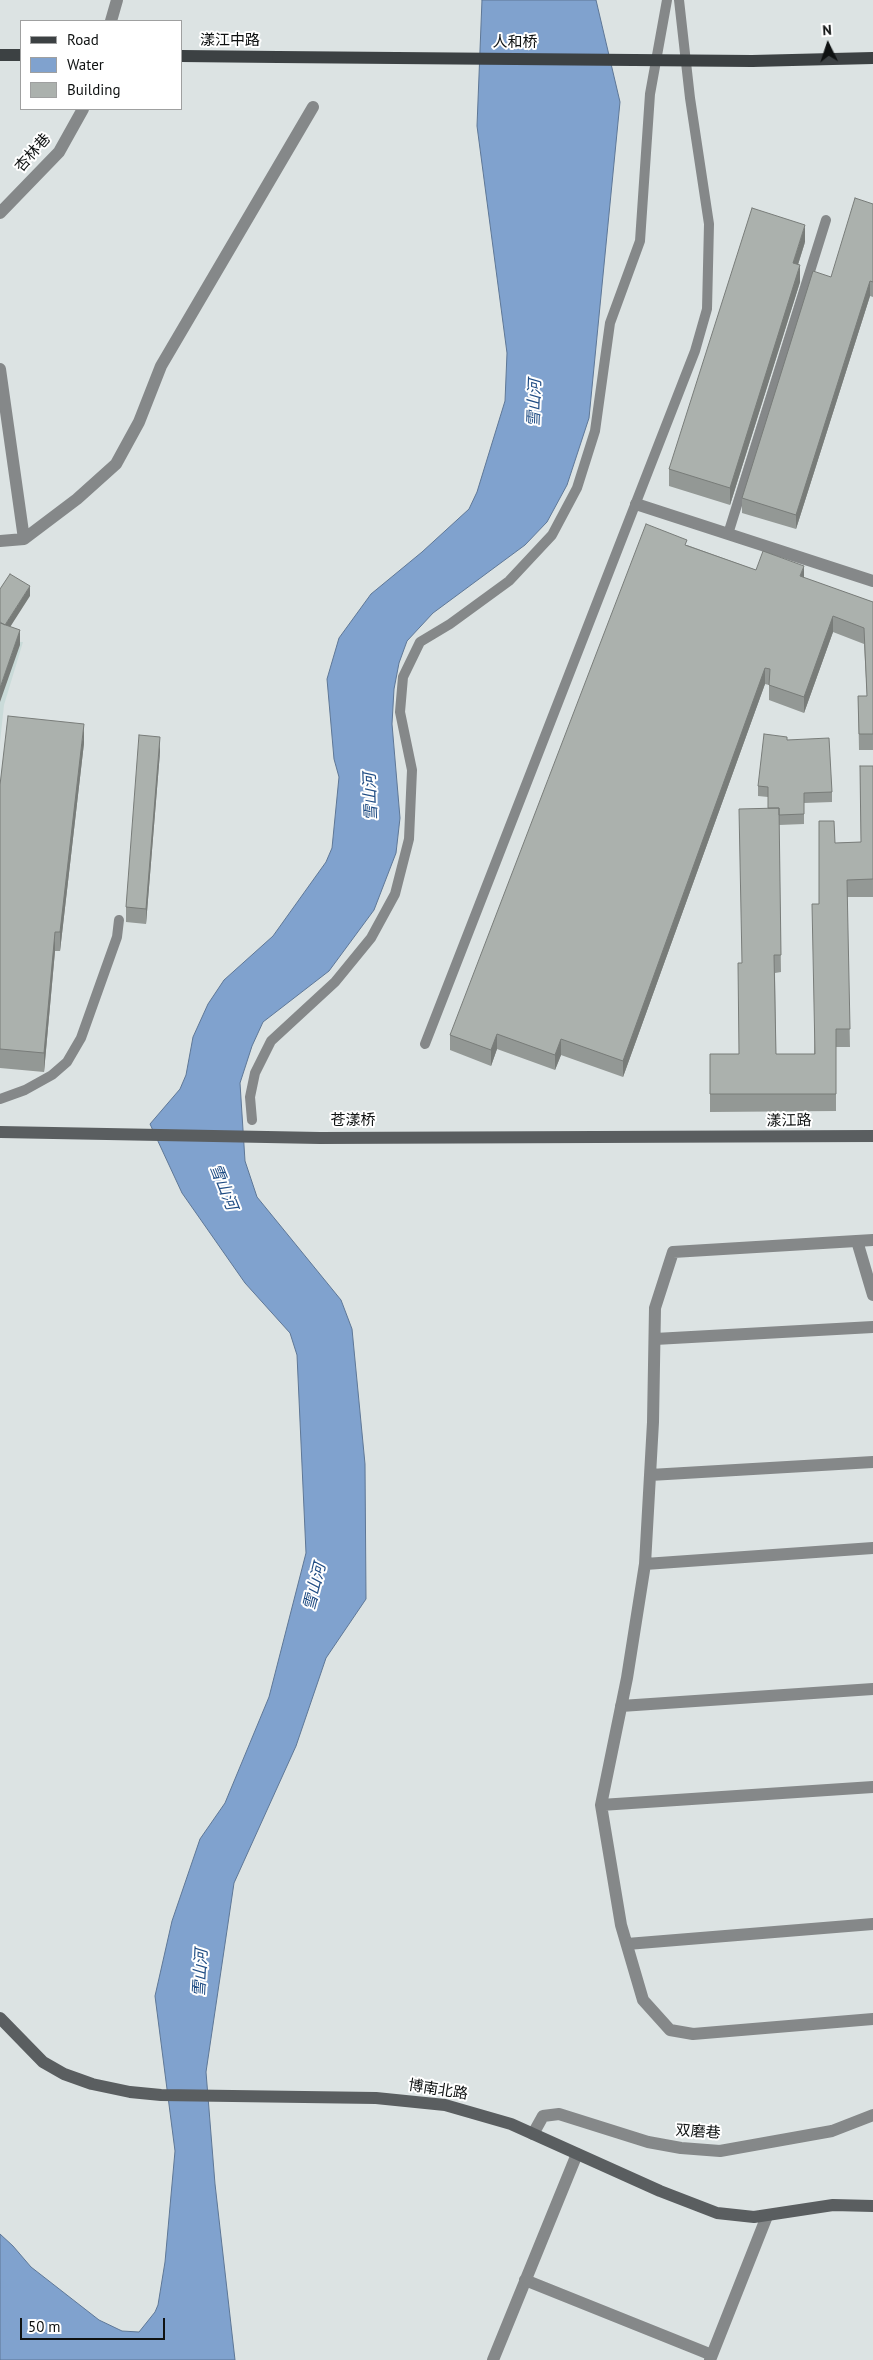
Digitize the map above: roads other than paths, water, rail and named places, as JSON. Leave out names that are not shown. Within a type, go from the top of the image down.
[{"type":"main road","points":[[0,55],[20,55]]},
{"type":"main road","name":"漾江中路","points":[[182,56],[278,57]]},
{"type":"main road","name":"人和桥","points":[[278,57],[752,60],[873,58]]},
{"type":"main road","name":"苍漾桥","points":[[0,1132],[320,1138],[706,1138]]},
{"type":"main road","name":"漾江路","points":[[706,1138],[873,1136]]},
{"type":"main road","name":"博南北路","points":[[0,2018],[32,2052],[53,2069],[92,2084],[130,2092],[161,2095],[411,2100],[480,2114],[532,2134],[717,2213],[736,2217],[767,2216],[833,2205],[873,2206]]},
{"type":"street","points":[[110,20],[117,0]]},
{"type":"street","points":[[0,541],[24,539],[77,499],[116,464],[139,422],[161,366],[313,107]]},
{"type":"street","name":"杏林巷","points":[[0,213],[59,152],[81,110]]},
{"type":"street","points":[[0,370],[24,539]]},
{"type":"street","points":[[636,504],[873,581]]},
{"type":"street","points":[[857,1240],[873,1295]]},
{"type":"street","points":[[873,1240],[673,1252],[655,1308],[650,1475],[645,1564],[621,1706],[601,1805],[621,1925],[643,2000],[670,2030],[693,2034],[873,2019]]},
{"type":"street","points":[[654,1338],[873,1327]]},
{"type":"street","points":[[650,1475],[873,1462]]},
{"type":"street","points":[[645,1564],[873,1548]]},
{"type":"street","points":[[621,1706],[873,1689]]},
{"type":"street","points":[[601,1805],[873,1788]]},
{"type":"street","points":[[627,1944],[873,1924]]},
{"type":"street","name":"双磨巷","points":[[532,2134],[543,2116],[560,2114],[648,2142],[681,2148],[720,2151],[832,2130],[873,2116]]},
{"type":"street","points":[[493,2360],[576,2154]]},
{"type":"street","points":[[526,2280],[711,2357],[767,2216]]},
{"type":"lane","points":[[252,1120],[250,1097],[255,1073],[271,1041],[334,982],[371,938],[395,894],[409,839],[412,770],[400,712],[403,678],[420,642],[450,624],[509,581],[552,534],[577,488],[595,431],[610,323],[640,241],[650,94],[667,0]]},
{"type":"lane","points":[[425,1044],[695,351],[707,309],[709,224],[690,98],[679,0]]},
{"type":"lane","points":[[728,534],[826,220]]},
{"type":"lane","points":[[0,1099],[25,1090],[52,1075],[67,1062],[81,1038],[117,937],[119,920]]},
{"type":"water","name":"雪山河","points":[[482,0],[596,0],[620,102],[589,418],[567,485],[547,522],[525,545],[433,613],[407,641],[399,663],[394,689],[392,724],[400,818],[396,853],[374,910],[329,971],[263,1022],[252,1046],[240,1083],[245,1161],[257,1197],[341,1300],[352,1329],[365,1464],[366,1599],[326,1658],[296,1746],[234,1883],[206,2072],[215,2184],[235,2360],[0,2360],[0,2234],[31,2267],[99,2320],[122,2331],[139,2332],[155,2312],[158,2305],[165,2262],[175,2151],[155,1996],[172,1921],[200,1839],[225,1803],[269,1697],[306,1553],[297,1355],[290,1333],[245,1283],[182,1193],[150,1124],[180,1089],[186,1075],[193,1037],[208,1004],[224,980],[273,936],[326,862],[332,848],[339,777],[334,759],[327,679],[339,638],[371,594],[422,552],[469,509],[477,492],[505,401],[507,353],[477,126]]}]
